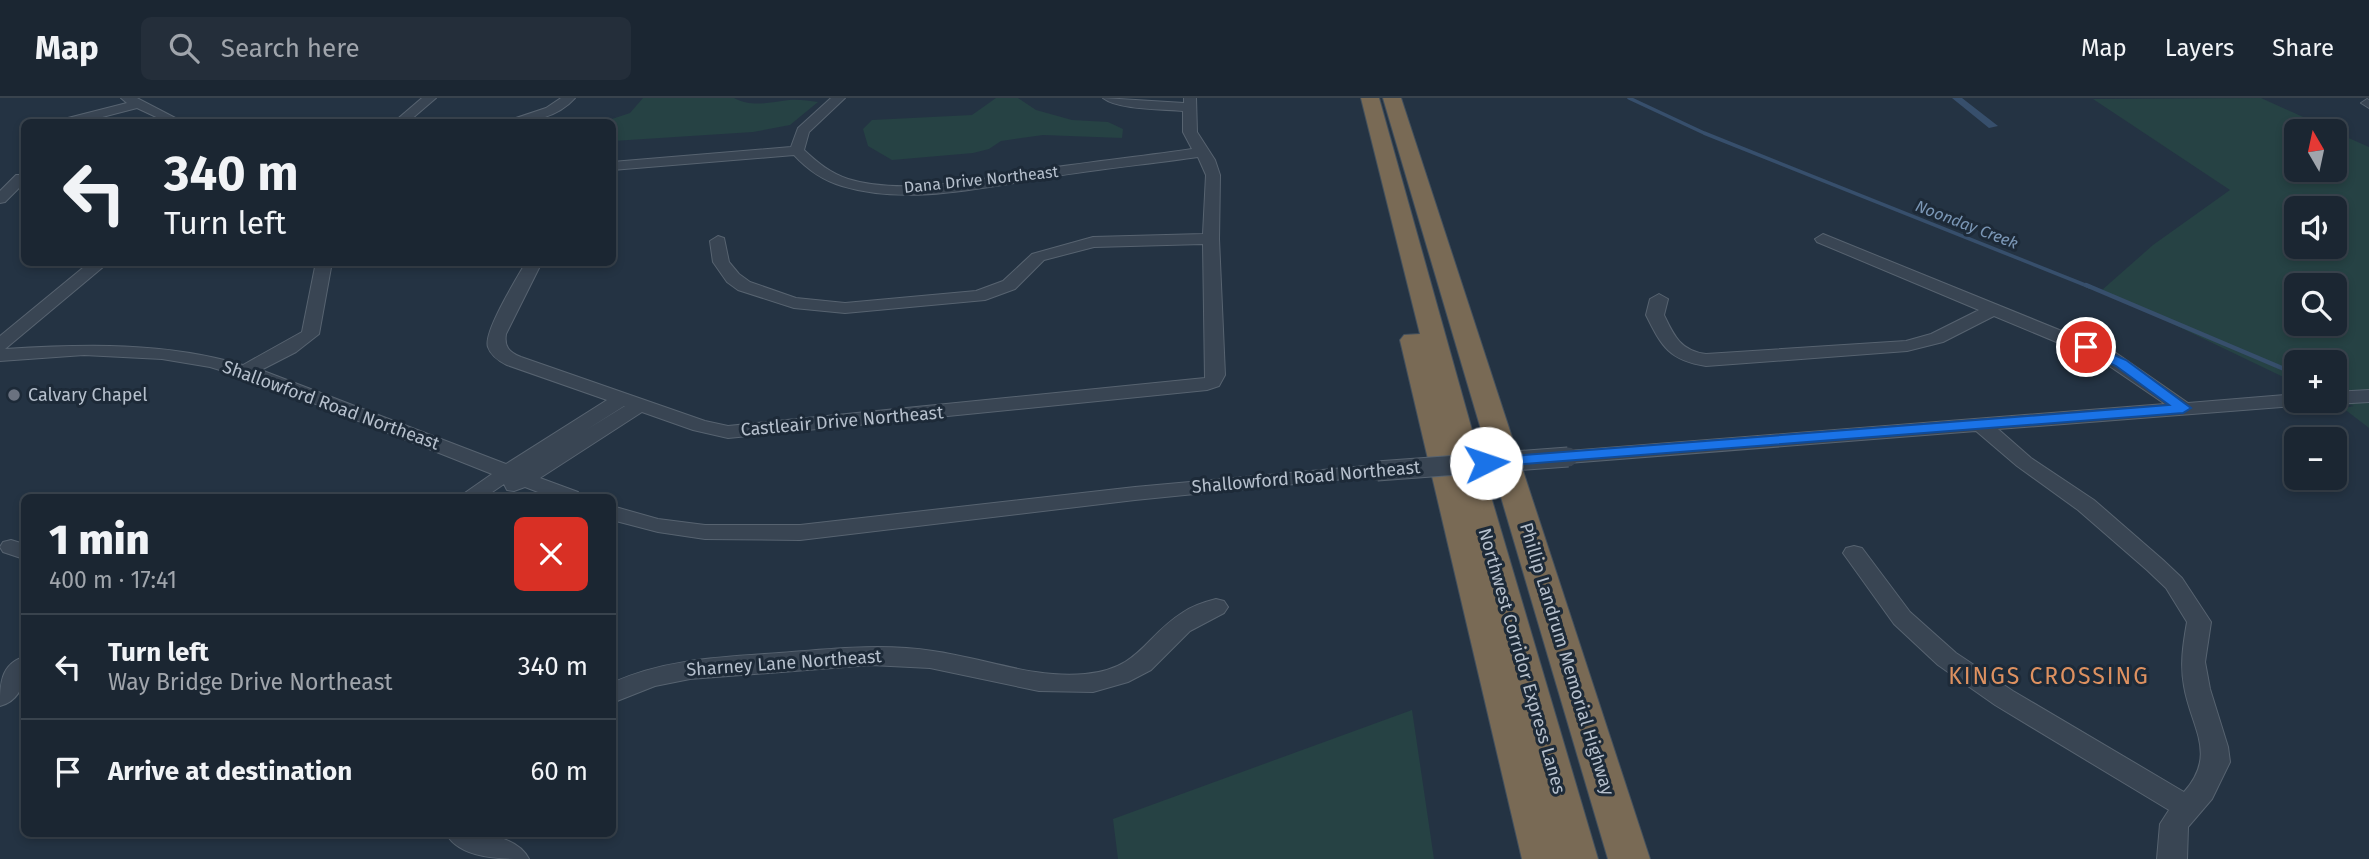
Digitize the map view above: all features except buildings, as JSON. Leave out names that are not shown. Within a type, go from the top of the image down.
[{"type":"highway","points":[[1354,98],[1543,859]]},
{"type":"highway","name":"Northwest Corridor Express Lanes","points":[[1370,98],[1469,473],[1577,859]]},
{"type":"highway","name":"Phillip Landrum Memorial Highway","points":[[1392,98],[1629,859]]},
{"type":"highway","points":[[1435,240],[1474,425],[1596,859]]},
{"type":"street","points":[[404,119],[430,98]]},
{"type":"street","points":[[522,119],[551,111],[569,98]]},
{"type":"street","points":[[616,166],[797,151],[803,131],[839,98]]},
{"type":"street","points":[[1109,98],[1143,104],[1190,102]]},
{"type":"street","points":[[78,119],[133,101],[170,119]]},
{"type":"street","name":"Castleair Drive Northeast","points":[[532,266],[497,334],[495,342],[499,352],[514,361],[712,429],[743,432],[1218,385],[1211,239],[1213,175],[1190,132],[1190,102]]},
{"type":"street","name":"Dana Drive Northeast","points":[[797,151],[811,167],[832,178],[864,186],[909,189],[1202,152]]},
{"type":"street","points":[[0,180],[21,178]]},
{"type":"street","points":[[0,199],[21,180]]},
{"type":"street","points":[[718,241],[721,262],[733,278],[744,286],[794,303],[845,307],[979,296],[1009,285],[1038,257],[1078,245],[1127,239],[1211,239]]},
{"type":"street","points":[[1824,239],[2121,363],[2183,408]]},
{"type":"street","points":[[5,351],[97,266]]},
{"type":"street","points":[[246,371],[299,343],[310,334],[323,266]]},
{"type":"street","points":[[1659,299],[1655,315],[1681,360],[1907,346],[1937,338],[1994,309]]},
{"type":"street","name":"Shallowford Road Northeast","points":[[5,351],[84,350],[162,354],[212,362],[246,371],[563,494]]},
{"type":"street","points":[[2347,397],[2369,396]]},
{"type":"street","name":"Shallowford Road Northeast","points":[[616,514],[695,534],[771,534],[1213,485],[2284,401]]},
{"type":"street","points":[[476,494],[516,475],[630,402]]},
{"type":"street","points":[[1990,423],[2024,462],[2086,505],[2174,583],[2199,622],[2193,662],[2197,689],[2215,747],[2216,762],[2202,791],[2174,824],[2172,859]]},
{"type":"street","points":[[498,494],[516,475]]},
{"type":"street","points":[[1854,553],[1902,618],[1947,659],[2004,698],[2186,807]]},
{"type":"street","name":"Sharney Lane Northeast","points":[[616,692],[660,665],[696,669],[879,655],[933,659],[1048,683],[1077,684],[1122,674],[1142,664],[1187,619],[1216,607]]},
{"type":"street","points":[[0,697],[21,670]]},
{"type":"street","points":[[468,837],[514,859]]},
{"type":"green space","points":[[643,98],[734,98],[755,104],[793,100],[818,102],[790,125],[753,132],[616,141],[616,119],[612,119],[630,113]]},
{"type":"green space","points":[[996,98],[1018,98],[1036,110],[1072,120],[1108,122],[1123,129],[1122,138],[1043,135],[1001,141],[989,149],[973,153],[892,160],[868,146],[863,129],[872,120],[972,115]]},
{"type":"green space","points":[[2261,98],[2307,119],[2284,119],[2284,182],[2347,182],[2347,137],[2369,147],[2369,428],[2347,411],[2347,407],[2354,406],[2347,404],[2347,350],[2284,350],[2284,377],[2102,290],[2153,245],[2230,190],[2093,99]]},
{"type":"green space","points":[[1412,710],[1434,859],[1118,859],[1113,819]]},
{"type":"waterway","name":"Noonday Creek","points":[[1629,98],[1704,133],[2090,287]]},
{"type":"waterway","points":[[1957,98],[1993,126]]},
{"type":"waterway","name":"Noonday Creek","points":[[2086,285],[2284,369]]},
{"type":"place","name":"Calvary Chapel","points":[[14,395]]},
{"type":"district","name":"KINGS CROSSING","points":[[2049,676]]},
{"type":"route","points":[[1486,463],[2183,408],[2121,363],[2086,347]]}]
